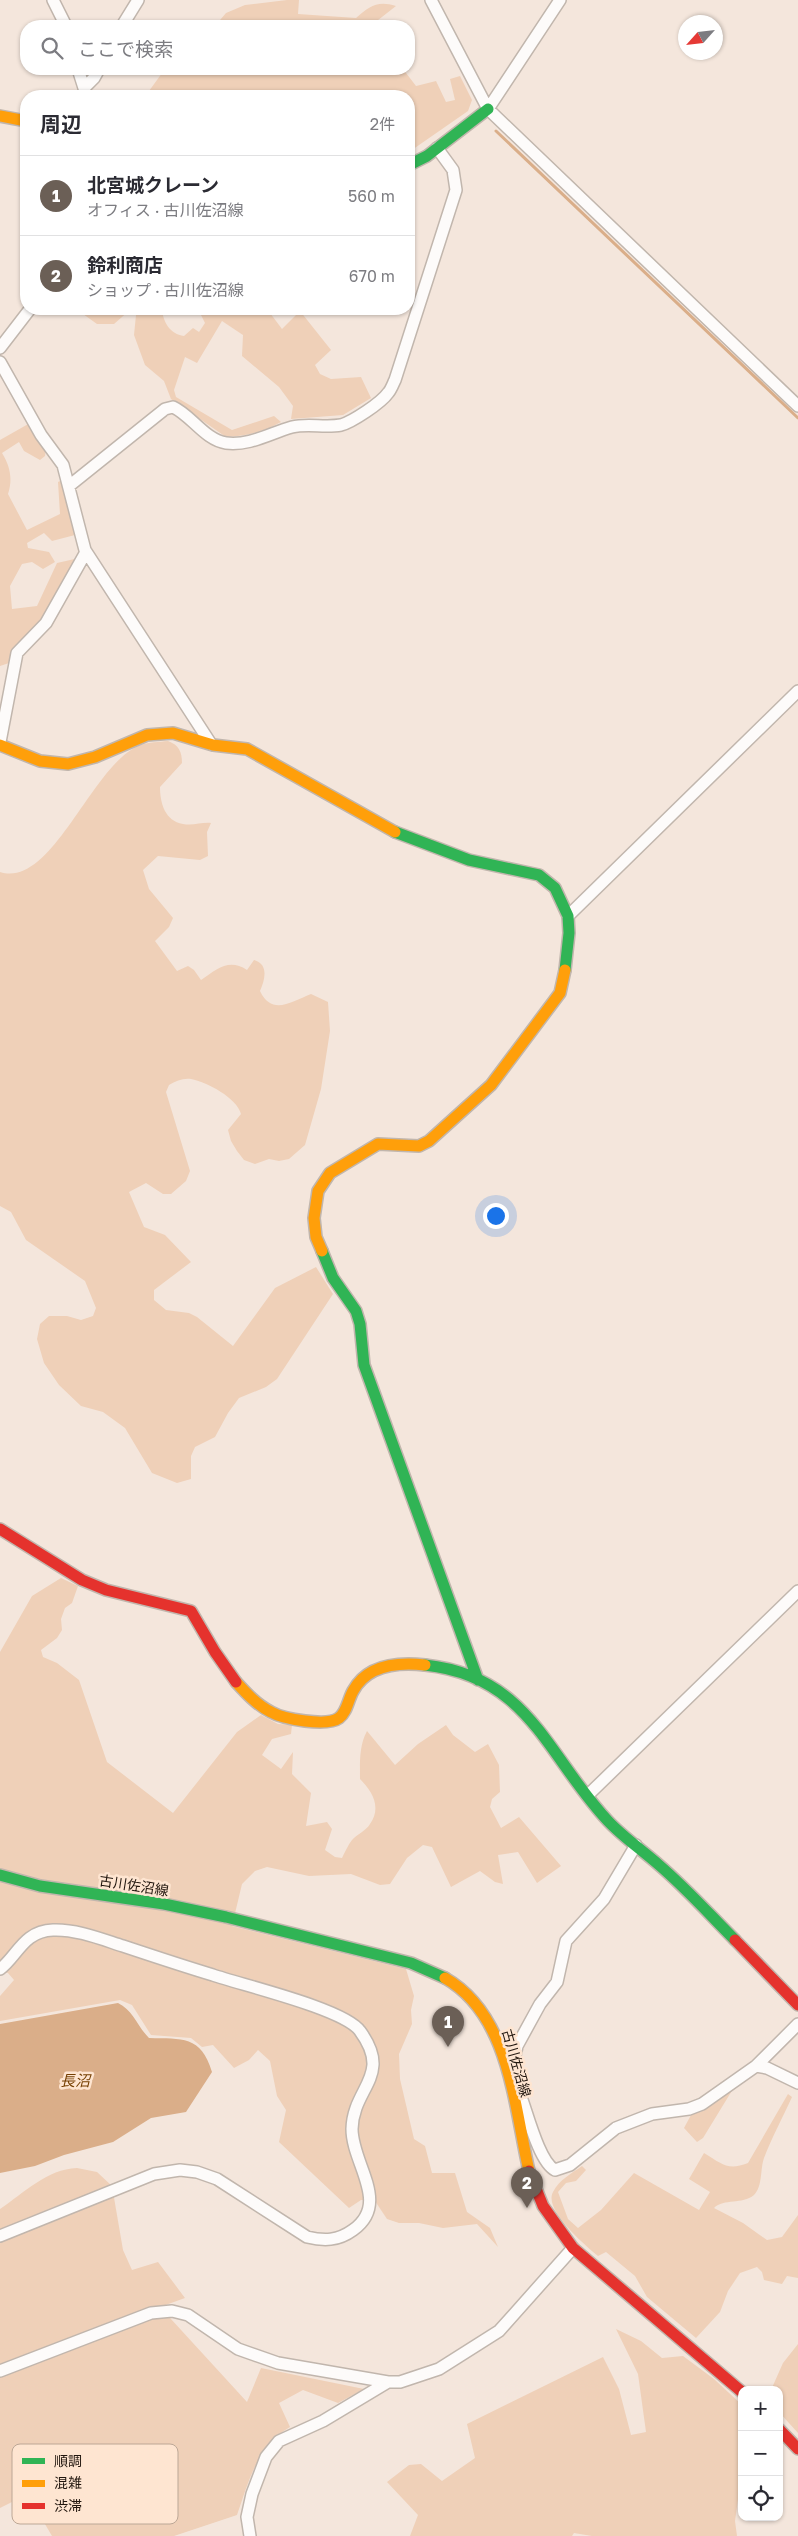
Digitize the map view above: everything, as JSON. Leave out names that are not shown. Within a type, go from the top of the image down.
[{"type":"street","points":[[53,0],[63,20]]},
{"type":"street","points":[[126,20],[138,0]]},
{"type":"street","points":[[431,0],[488,109],[798,406]]},
{"type":"street","points":[[415,161],[437,148],[488,109],[560,0]]},
{"type":"street","points":[[80,75],[84,90]]},
{"type":"street","points":[[86,90],[96,75]]},
{"type":"street","points":[[0,116],[20,119]]},
{"type":"street","points":[[69,486],[172,406],[214,438],[224,443],[239,443],[269,437],[290,427],[306,424],[342,424],[381,402],[389,393],[395,380],[456,190],[453,170],[437,148]]},
{"type":"street","points":[[0,348],[25,315]]},
{"type":"street","points":[[0,362],[41,435],[59,458],[69,486],[86,552],[211,744]]},
{"type":"street","points":[[86,552],[46,623],[17,653],[0,743],[42,762],[64,764],[85,760],[133,740],[161,732],[170,732],[211,744],[247,749],[402,836],[468,860],[539,875],[555,888],[568,916],[565,975],[560,993],[534,1031],[490,1084],[420,1146],[378,1144],[330,1173],[323,1180],[316,1202],[316,1237],[334,1278],[356,1311],[360,1324],[364,1365],[478,1680]]},
{"type":"street","points":[[568,916],[798,691]]},
{"type":"street","points":[[0,1529],[82,1580],[106,1590],[191,1612],[202,1632],[242,1688],[260,1706],[277,1715],[318,1722],[335,1720],[340,1716],[354,1689],[365,1677],[380,1668],[391,1665],[433,1665],[478,1680],[500,1691],[521,1706],[608,1821],[668,1874],[798,2006]]},
{"type":"street","points":[[588,1795],[798,1592]]},
{"type":"street","points":[[636,1845],[604,1899],[566,1941],[557,1982],[540,2004],[517,2046],[512,2084],[546,2163],[555,2170],[561,2169],[616,2128],[652,2114],[689,2109],[702,2104],[756,2066],[798,2024]]},
{"type":"street","name":"古川佐沼線","points":[[0,1875],[24,1882],[163,1904],[210,1914],[356,1949],[429,1970],[455,1983],[484,2013],[497,2040],[512,2084],[526,2159],[536,2193],[552,2221],[573,2248],[738,2389]]},
{"type":"street","points":[[0,1969],[16,1949],[39,1934],[52,1930],[95,1937],[301,2002],[339,2017],[359,2028],[369,2044],[374,2057],[373,2072],[360,2097],[353,2118],[352,2129],[355,2154],[369,2185],[370,2203],[363,2219],[349,2233],[324,2240],[307,2237],[217,2179],[197,2172],[180,2170],[154,2174],[0,2236]]},
{"type":"street","points":[[756,2066],[767,2068],[798,2083]]},
{"type":"street","points":[[0,2370],[151,2312],[172,2311],[188,2315],[238,2349],[278,2363],[388,2382],[400,2382],[426,2374],[499,2331],[573,2248]]},
{"type":"street","points":[[250,2536],[247,2517],[252,2494],[266,2457],[279,2441],[324,2421],[388,2382]]},
{"type":"street","points":[[781,2431],[798,2449]]},
{"type":"shaded area","points":[[299,0],[298,14],[356,18],[374,5],[390,4],[396,6],[378,20],[220,20],[226,13],[245,5]]},
{"type":"shaded area","points":[[161,75],[408,75],[416,86],[436,81],[446,102],[455,100],[450,79],[460,76],[472,100],[468,111],[415,148],[415,90],[150,90]]},
{"type":"shaded area","points":[[84,315],[124,315],[114,324],[97,324]]},
{"type":"shaded area","points":[[136,315],[163,315],[168,327],[175,333],[184,336],[193,328],[199,332],[205,323],[201,315],[272,315],[282,329],[296,315],[303,315],[331,350],[315,365],[320,374],[331,379],[361,377],[371,398],[343,415],[291,419],[293,406],[279,387],[242,356],[243,335],[222,321],[197,363],[185,357],[174,390],[176,397],[232,430],[274,416],[281,422],[254,433],[226,437],[171,399],[164,381],[145,365],[134,335]]},
{"type":"shaded area","points":[[30,423],[46,448],[45,456],[40,460],[24,451],[19,442],[2,453],[10,473],[8,494],[27,530],[60,514],[58,482],[62,480],[75,535],[52,541],[44,533],[27,543],[28,548],[49,552],[55,562],[43,569],[32,562],[22,564],[10,586],[12,609],[37,606],[57,563],[79,558],[44,619],[13,649],[9,663],[0,666],[0,440]]},
{"type":"shaded area","points":[[168,741],[179,749],[182,763],[160,787],[161,799],[165,810],[172,819],[183,824],[211,823],[207,832],[208,856],[200,860],[158,856],[143,870],[149,889],[173,918],[169,927],[155,941],[177,971],[188,966],[194,970],[201,980],[223,966],[234,965],[247,970],[254,960],[259,962],[264,969],[260,991],[265,999],[270,1003],[282,1005],[311,994],[328,1002],[330,1031],[321,1089],[305,1145],[289,1159],[279,1161],[269,1159],[255,1164],[244,1160],[231,1141],[228,1130],[241,1114],[234,1102],[205,1083],[191,1079],[182,1079],[169,1085],[166,1092],[190,1171],[186,1181],[171,1194],[163,1194],[146,1183],[129,1192],[144,1227],[165,1235],[191,1262],[154,1290],[154,1300],[166,1310],[189,1313],[197,1317],[233,1346],[275,1288],[316,1267],[333,1294],[277,1379],[266,1387],[239,1398],[228,1413],[215,1437],[195,1447],[191,1456],[191,1479],[177,1483],[152,1473],[125,1428],[103,1412],[81,1406],[59,1385],[44,1363],[37,1339],[40,1324],[49,1316],[67,1316],[81,1320],[93,1316],[96,1308],[85,1281],[26,1240],[11,1212],[0,1206],[0,872],[19,872],[37,862],[55,844],[106,774],[123,756],[141,745]]},
{"type":"shaded area","points":[[61,1578],[78,1586],[72,1603],[65,1608],[61,1619],[62,1630],[57,1638],[41,1650],[43,1657],[57,1663],[79,1680],[107,1762],[173,1813],[237,1732],[261,1715],[278,1724],[292,1725],[291,1734],[272,1739],[262,1755],[281,1769],[293,1752],[292,1774],[311,1793],[306,1826],[327,1822],[332,1829],[325,1850],[335,1857],[342,1858],[352,1840],[374,1818],[375,1805],[372,1794],[360,1779],[361,1748],[367,1731],[395,1765],[418,1744],[446,1725],[453,1735],[475,1752],[488,1744],[499,1765],[500,1792],[492,1799],[490,1807],[501,1828],[519,1817],[561,1866],[537,1883],[518,1852],[498,1855],[503,1884],[495,1882],[480,1871],[451,1887],[432,1847],[423,1845],[407,1858],[390,1884],[380,1885],[351,1874],[309,1876],[267,1867],[255,1871],[242,1884],[232,1926],[406,1969],[414,1996],[411,2010],[412,2024],[399,2054],[400,2079],[414,2139],[425,2146],[432,2173],[455,2173],[467,2212],[490,2228],[498,2247],[477,2224],[443,2228],[419,2223],[399,2223],[387,2219],[375,2201],[361,2200],[349,2208],[279,2142],[286,2110],[277,2096],[270,2061],[258,2050],[249,2060],[234,2068],[213,2045],[202,2047],[191,2038],[151,2035],[132,2005],[120,2000],[0,2021],[0,1996],[14,1980],[8,1973],[0,1970],[0,1652],[32,1596]]},
{"type":"shaded area","points":[[733,2089],[703,2138],[697,2142],[684,2128],[691,2115],[706,2109]]},
{"type":"shaded area","points":[[788,2094],[792,2097],[764,2158],[757,2191],[754,2195],[744,2200],[723,2203],[714,2208],[743,2223],[767,2240],[782,2237],[798,2215],[798,2278],[787,2276],[782,2284],[764,2280],[762,2272],[757,2267],[740,2273],[728,2291],[720,2312],[696,2338],[647,2297],[635,2276],[606,2252],[598,2256],[567,2227],[554,2208],[553,2192],[562,2180],[582,2166],[586,2170],[576,2181],[566,2183],[558,2192],[568,2219],[578,2228],[601,2210],[634,2173],[699,2210],[710,2192],[689,2179],[704,2153],[725,2165],[735,2166],[748,2163]]},
{"type":"shaded area","points":[[77,2168],[97,2172],[112,2186],[123,2250],[132,2270],[158,2262],[185,2298],[160,2307],[247,2402],[261,2368],[364,2389],[338,2403],[303,2390],[279,2403],[290,2427],[269,2444],[262,2454],[250,2477],[237,2515],[174,2536],[52,2536],[45,2524],[178,2524],[178,2444],[12,2444],[12,2502],[0,2508],[0,2209],[46,2177],[66,2169]]},
{"type":"shaded area","points":[[616,2329],[641,2341],[662,2358],[683,2356],[714,2379],[738,2401],[738,2499],[735,2521],[737,2536],[592,2536],[574,2533],[572,2536],[410,2536],[418,2515],[387,2482],[409,2465],[421,2464],[442,2481],[475,2458],[467,2424],[603,2357],[619,2389],[631,2435],[646,2432],[638,2374]]},
{"type":"shaded area","points":[[798,2344],[798,2433],[783,2416],[783,2386],[773,2386],[783,2363]]},
{"type":"water","name":"長沼","points":[[118,2003],[131,2014],[149,2038],[181,2039],[196,2045],[202,2051],[212,2072],[186,2112],[151,2118],[113,2142],[64,2155],[35,2166],[0,2173],[0,2024]]},
{"type":"waterway","points":[[496,131],[798,418]]},
{"type":"traffic: fast","points":[[415,162],[427,156],[488,109]]},
{"type":"traffic: fast","points":[[395,832],[469,860],[539,875],[555,888],[568,916],[569,933],[565,970]]},
{"type":"traffic: fast","points":[[322,1251],[333,1278],[356,1311],[360,1324],[364,1365],[478,1680]]},
{"type":"traffic: fast","points":[[425,1665],[460,1672],[489,1685],[513,1702],[533,1723],[608,1821],[679,1883],[735,1940]]},
{"type":"traffic: fast","points":[[0,1875],[40,1886],[164,1904],[226,1917],[411,1963],[445,1978]]},
{"type":"traffic: slow","points":[[0,116],[20,120]]},
{"type":"traffic: slow","points":[[0,745],[40,761],[68,764],[95,757],[147,735],[173,733],[213,745],[247,749],[395,832]]},
{"type":"traffic: slow","points":[[322,1251],[316,1237],[314,1218],[318,1191],[330,1173],[378,1144],[419,1146],[429,1141],[491,1085],[560,993],[565,970]]},
{"type":"traffic: slow","points":[[236,1682],[256,1702],[277,1715],[305,1721],[325,1722],[333,1721],[342,1715],[353,1691],[366,1676],[384,1667],[394,1665],[425,1665]]},
{"type":"traffic: slow","points":[[445,1978],[467,1994],[483,2015],[496,2038],[506,2064],[513,2091],[529,2171]]},
{"type":"traffic: jam","points":[[0,1529],[82,1580],[106,1590],[191,1611],[215,1652],[236,1682]]},
{"type":"traffic: jam","points":[[735,1940],[798,2005]]},
{"type":"traffic: jam","points":[[529,2171],[543,2206],[573,2248],[738,2389]]},
{"type":"traffic: jam","points":[[781,2431],[798,2449]]},
{"type":"place","name":"北宮城クレーン","points":[[448,2047]]},
{"type":"place","name":"鈴利商店","points":[[527,2208]]}]
